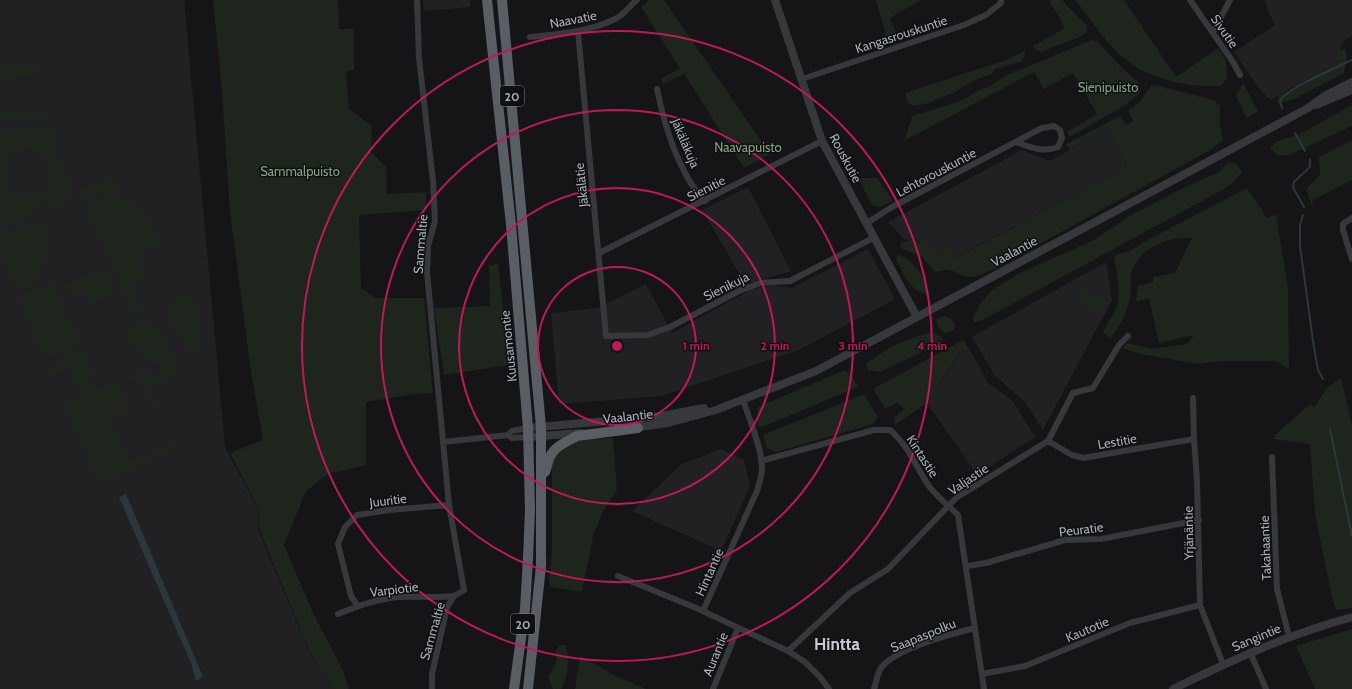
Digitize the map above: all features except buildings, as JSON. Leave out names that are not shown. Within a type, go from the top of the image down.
[{"type":"highway","name":"Kuusamontie","points":[[487,0],[511,225],[528,432],[530,510],[528,558],[525,609],[514,689]]},
{"type":"highway","name":"Kuusamontie","points":[[502,0],[541,431],[541,566],[528,689]]},
{"type":"highway","points":[[542,480],[551,456],[564,443],[577,436],[638,428]]},
{"type":"street","name":"Sammaltie","points":[[417,0],[419,58],[433,180],[435,221],[428,246],[427,272],[449,505],[464,590],[454,596],[447,607],[432,674],[432,689]]},
{"type":"street","name":"Rouskutie","points":[[775,0],[822,141],[917,317]]},
{"type":"street","name":"Kangasrouskuntie","points":[[802,79],[964,25],[986,15],[1001,3],[1000,0]]},
{"type":"street","name":"Sivutie","points":[[1190,0],[1213,32],[1240,75]]},
{"type":"street","points":[[1213,32],[1230,0]]},
{"type":"street","name":"Naavatie","points":[[530,37],[578,32],[604,24],[618,18],[631,7],[635,1]]},
{"type":"street","name":"Jäkälätie","points":[[578,32],[584,117],[599,253],[606,336]]},
{"type":"street","name":"Vaalantie","points":[[528,432],[638,428],[668,423],[743,400],[816,371],[1308,108],[1326,95],[1352,82]]},
{"type":"street","name":"Jäkäläkuja","points":[[657,89],[662,115],[670,140],[684,170],[705,201]]},
{"type":"street","name":"Vaalantie","points":[[1308,108],[1332,100],[1352,90]]},
{"type":"street","name":"Lehtorouskuntie","points":[[867,223],[892,207],[1042,128],[1054,126],[1060,130],[1062,138],[1058,147],[1051,150],[1038,149],[1016,142]]},
{"type":"street","name":"Sienitie","points":[[599,253],[822,141]]},
{"type":"street","points":[[1352,218],[1342,224],[1352,259]]},
{"type":"street","name":"Sienikuja","points":[[606,336],[648,335],[670,327],[746,288],[760,283],[790,281],[875,237]]},
{"type":"street","points":[[1048,441],[1073,393],[1093,388],[1119,345],[1128,336]]},
{"type":"street","name":"Yrjänäntie","points":[[1193,398],[1194,439],[1198,481],[1200,605],[1223,664]]},
{"type":"street","name":"Hintantie","points":[[743,400],[761,462],[762,471],[757,491],[703,612],[788,651],[815,672],[829,689]]},
{"type":"street","name":"Vaalantie","points":[[541,431],[662,416],[712,406],[727,405]]},
{"type":"street","name":"Kintastie","points":[[761,462],[874,430],[890,430],[897,436],[916,462],[929,486],[958,514],[967,566],[984,689]]},
{"type":"street","points":[[443,442],[508,435],[512,431],[528,432]]},
{"type":"street","name":"Lestitie","points":[[1048,441],[1072,455],[1083,458],[1194,439]]},
{"type":"street","name":"Valjastie","points":[[788,651],[850,593],[888,569],[956,498],[1048,441]]},
{"type":"street","name":"Takahaantie","points":[[1272,457],[1278,589],[1289,636]]},
{"type":"street","name":"Juuritie","points":[[358,606],[351,596],[338,544],[345,527],[357,515],[389,510],[449,505]]},
{"type":"street","name":"Peuratie","points":[[967,566],[986,563],[1065,540],[1101,539],[1198,520]]},
{"type":"street","points":[[618,576],[703,612]]},
{"type":"street","name":"Varpiotie","points":[[338,614],[358,606],[397,598],[454,596]]},
{"type":"street","name":"Kautotie","points":[[982,674],[1025,666],[1130,623],[1200,605]]},
{"type":"street","name":"Sangintie","points":[[1173,689],[1223,664],[1289,636],[1352,617]]},
{"type":"street","name":"Aurantie","points":[[713,689],[738,628]]},
{"type":"street","name":"Saapaspolku","points":[[874,689],[880,670],[887,662],[898,655],[946,635],[975,628]]},
{"type":"street","points":[[1250,652],[1266,689]]},
{"type":"shaded area","points":[[0,0],[184,0],[225,447],[259,511],[257,527],[309,652],[330,682],[332,689],[0,689]]},
{"type":"shaded area","points":[[423,0],[470,0],[470,7],[424,11]]},
{"type":"shaded area","points":[[1265,0],[1352,0],[1352,36],[1343,42],[1340,50],[1340,61],[1270,100],[1258,87],[1234,52],[1275,25],[1268,11]]},
{"type":"shaded area","points":[[1107,129],[1127,167],[956,257],[948,241],[940,254],[916,239],[905,240],[888,222],[1022,150],[1050,161]]},
{"type":"shaded area","points":[[748,187],[791,271],[734,287],[739,273],[702,210]]},
{"type":"shaded area","points":[[868,249],[895,299],[799,350],[662,396],[559,404],[551,313],[598,308],[646,284],[672,333],[752,289],[772,285],[792,288]]},
{"type":"shaded area","points":[[1106,262],[1112,300],[1043,430],[1024,401],[995,376],[972,337]]},
{"type":"shaded area","points":[[970,350],[988,383],[1013,401],[1035,437],[977,475],[927,403],[960,353]]},
{"type":"shaded area","points":[[721,449],[744,460],[750,486],[721,551],[632,511],[682,464]]},
{"type":"shaded area","points":[[126,494],[203,677],[196,681],[191,663],[119,497]]},
{"type":"green space","name":"Sammalpuisto","points":[[213,0],[338,0],[339,29],[354,29],[354,70],[346,72],[349,109],[372,126],[371,152],[386,167],[387,194],[426,192],[426,210],[359,215],[361,288],[376,298],[424,298],[433,393],[415,394],[366,402],[366,465],[328,474],[306,491],[284,545],[314,615],[343,670],[349,689],[332,689],[330,682],[309,651],[258,526],[259,510],[230,453],[263,440],[252,379],[230,212],[222,91]]},
{"type":"green space","name":"Naavapuisto","points":[[649,0],[664,0],[770,154],[744,168],[684,74],[663,84],[661,79],[680,68],[641,7]]},
{"type":"green space","points":[[876,0],[921,0],[890,18],[900,41],[889,45]]},
{"type":"green space","points":[[1049,0],[1062,0],[1087,26],[1087,32],[1082,36],[1041,52],[1036,50],[1033,46],[1065,28]]},
{"type":"green space","points":[[1075,0],[1124,0],[1176,77],[1218,48],[1226,61],[1227,79],[1220,86],[1194,85],[1167,80],[1141,70],[1130,63],[1114,49]]},
{"type":"green space","name":"Sienipuisto","points":[[1092,40],[1097,41],[1120,66],[1138,82],[1140,88],[1139,94],[1127,104],[1070,137],[1067,132],[1097,114],[1073,73],[1044,89],[1034,72],[904,141],[912,116],[961,101],[977,91],[990,86],[1005,76]]},
{"type":"green space","points":[[1345,48],[1347,56],[1344,73],[1294,99],[1278,104],[1279,96],[1340,61],[1340,50]]},
{"type":"green space","points":[[1025,50],[1024,57],[1020,62],[995,69],[992,74],[975,80],[953,93],[925,104],[912,106],[907,101],[905,93],[1006,60]]},
{"type":"green space","points":[[33,64],[40,73],[0,77],[0,67]]},
{"type":"green space","points":[[1243,83],[1258,111],[1247,118],[1236,96]]},
{"type":"green space","points":[[1154,85],[1214,100],[1220,106],[1220,125],[1223,140],[1212,149],[996,268],[979,275],[968,277],[950,270],[935,272],[922,257],[901,248],[900,245],[905,241],[915,240],[925,244],[940,254],[948,240],[957,257],[1127,167],[1107,129],[1070,150],[1066,144],[1120,116],[1126,125],[1133,121],[1128,110],[1139,103],[1151,86]]},
{"type":"green space","points":[[1352,105],[1352,126],[1289,155],[1278,156],[1270,148],[1277,141],[1298,135]]},
{"type":"green space","points":[[44,109],[55,117],[0,123],[0,113]]},
{"type":"green space","points":[[51,126],[56,130],[56,152],[67,178],[70,191],[67,198],[49,210],[43,199],[39,201],[35,212],[25,215],[27,219],[0,229],[0,131]],"holes":[[[25,146],[36,149],[44,155],[49,163],[51,172],[49,181],[45,189],[37,195],[26,197],[17,195],[11,190],[8,182],[6,173],[7,164],[17,149]]]},
{"type":"green space","points":[[1352,140],[1352,180],[1313,200],[1312,207],[1306,189],[1320,175],[1319,157]]},
{"type":"green space","points":[[1228,163],[1235,163],[1242,172],[1236,180],[1226,188],[981,321],[974,322],[973,317],[980,304],[992,290],[1020,273],[1094,240],[1128,217],[1183,188],[1219,172]]},
{"type":"green space","points":[[112,175],[121,193],[107,193],[88,198],[80,196],[78,191],[92,187]]},
{"type":"green space","points":[[858,178],[877,178],[893,200],[881,207],[872,205]]},
{"type":"green space","points":[[1247,188],[1267,218],[1276,214],[1288,288],[1289,369],[1275,361],[1220,361],[1196,364],[1141,354],[1123,348],[1127,343],[1152,349],[1187,344],[1194,335],[1159,343],[1149,299],[1136,301],[1138,286],[1153,282],[1153,277],[1175,273],[1192,238],[1173,239],[1164,242],[1156,245],[1141,256],[1131,273],[1130,298],[1121,322],[1110,338],[1103,332],[1117,306],[1119,296],[1114,259],[1116,255],[1130,251],[1142,243]]},
{"type":"green space","points":[[109,196],[124,199],[144,213],[153,223],[160,242],[162,258],[158,255],[157,247],[154,243],[143,249],[138,255],[146,280],[138,280],[133,283],[132,286],[143,313],[136,317],[132,315],[102,236],[98,236],[85,211],[87,203]]},
{"type":"green space","points":[[41,224],[48,230],[53,241],[41,267],[38,270],[40,279],[25,288],[15,289],[0,254],[0,236],[27,226],[32,228]]},
{"type":"green space","points":[[897,255],[908,260],[918,270],[923,277],[930,295],[923,294],[913,287],[896,259]]},
{"type":"green space","points":[[498,263],[509,365],[444,375],[434,308],[490,306],[489,266]]},
{"type":"green space","points":[[105,267],[117,291],[91,303],[84,289],[71,295],[66,285]]},
{"type":"green space","points":[[47,284],[52,284],[57,289],[65,308],[58,311],[62,319],[69,316],[78,338],[75,345],[48,356],[41,351],[20,302],[22,296]]},
{"type":"green space","points":[[1085,288],[1103,299],[1104,302],[1099,311],[1096,311],[1078,301],[1077,298],[1082,289]]},
{"type":"green space","points":[[187,292],[195,303],[200,361],[164,320],[172,312],[173,296]]},
{"type":"green space","points":[[943,316],[951,318],[955,324],[954,330],[946,333],[938,328],[936,319]]},
{"type":"green space","points":[[145,321],[152,323],[163,334],[179,372],[175,377],[150,387],[164,417],[161,418],[153,403],[144,405],[151,401],[138,376],[119,385],[130,412],[115,419],[111,424],[129,462],[168,446],[170,441],[167,432],[170,430],[175,446],[171,451],[109,479],[99,480],[96,477],[59,391],[64,389],[70,402],[81,397],[67,368],[52,375],[50,370],[59,359],[82,349],[95,375],[89,378],[95,391],[146,368],[154,381],[164,377],[158,362],[154,364],[150,355],[143,358],[135,340],[128,342],[124,332]]},
{"type":"green space","points":[[932,332],[941,336],[943,342],[880,372],[868,370],[866,364],[889,348],[914,337]]},
{"type":"green space","points":[[963,340],[970,350],[959,353],[927,403],[895,425],[894,418],[904,409],[898,403],[885,408],[873,389]]},
{"type":"green space","points":[[845,370],[853,377],[858,387],[762,427],[758,426],[758,407]]},
{"type":"green space","points":[[1341,378],[1352,425],[1352,608],[1336,610],[1315,514],[1310,444],[1274,439],[1276,434],[1310,404],[1315,407],[1326,389]]},
{"type":"green space","points":[[864,394],[878,417],[873,424],[776,452],[767,448],[763,435]]},
{"type":"green space","points":[[613,438],[617,490],[603,511],[593,536],[582,592],[551,587],[549,580],[552,549],[552,462],[564,448],[578,441]]},
{"type":"green space","points":[[1352,629],[1352,689],[1315,689],[1296,646]]},
{"type":"green space","points":[[560,645],[565,645],[567,650],[567,674],[561,689],[553,689],[548,677],[556,664],[556,651]]},
{"type":"green space","points":[[580,656],[618,677],[646,689],[575,689]]},
{"type":"waterway","points":[[1282,108],[1280,100],[1293,89],[1352,60]]},
{"type":"waterway","points":[[1295,133],[1305,151]]},
{"type":"waterway","points":[[1304,207],[1293,187],[1294,182],[1310,167],[1310,159]]},
{"type":"waterway","points":[[1303,215],[1300,225],[1300,246],[1318,370],[1323,379]]},
{"type":"waterway","points":[[1330,429],[1352,536]]},
{"type":"district","name":"Hintta","points":[[837,644]]}]
